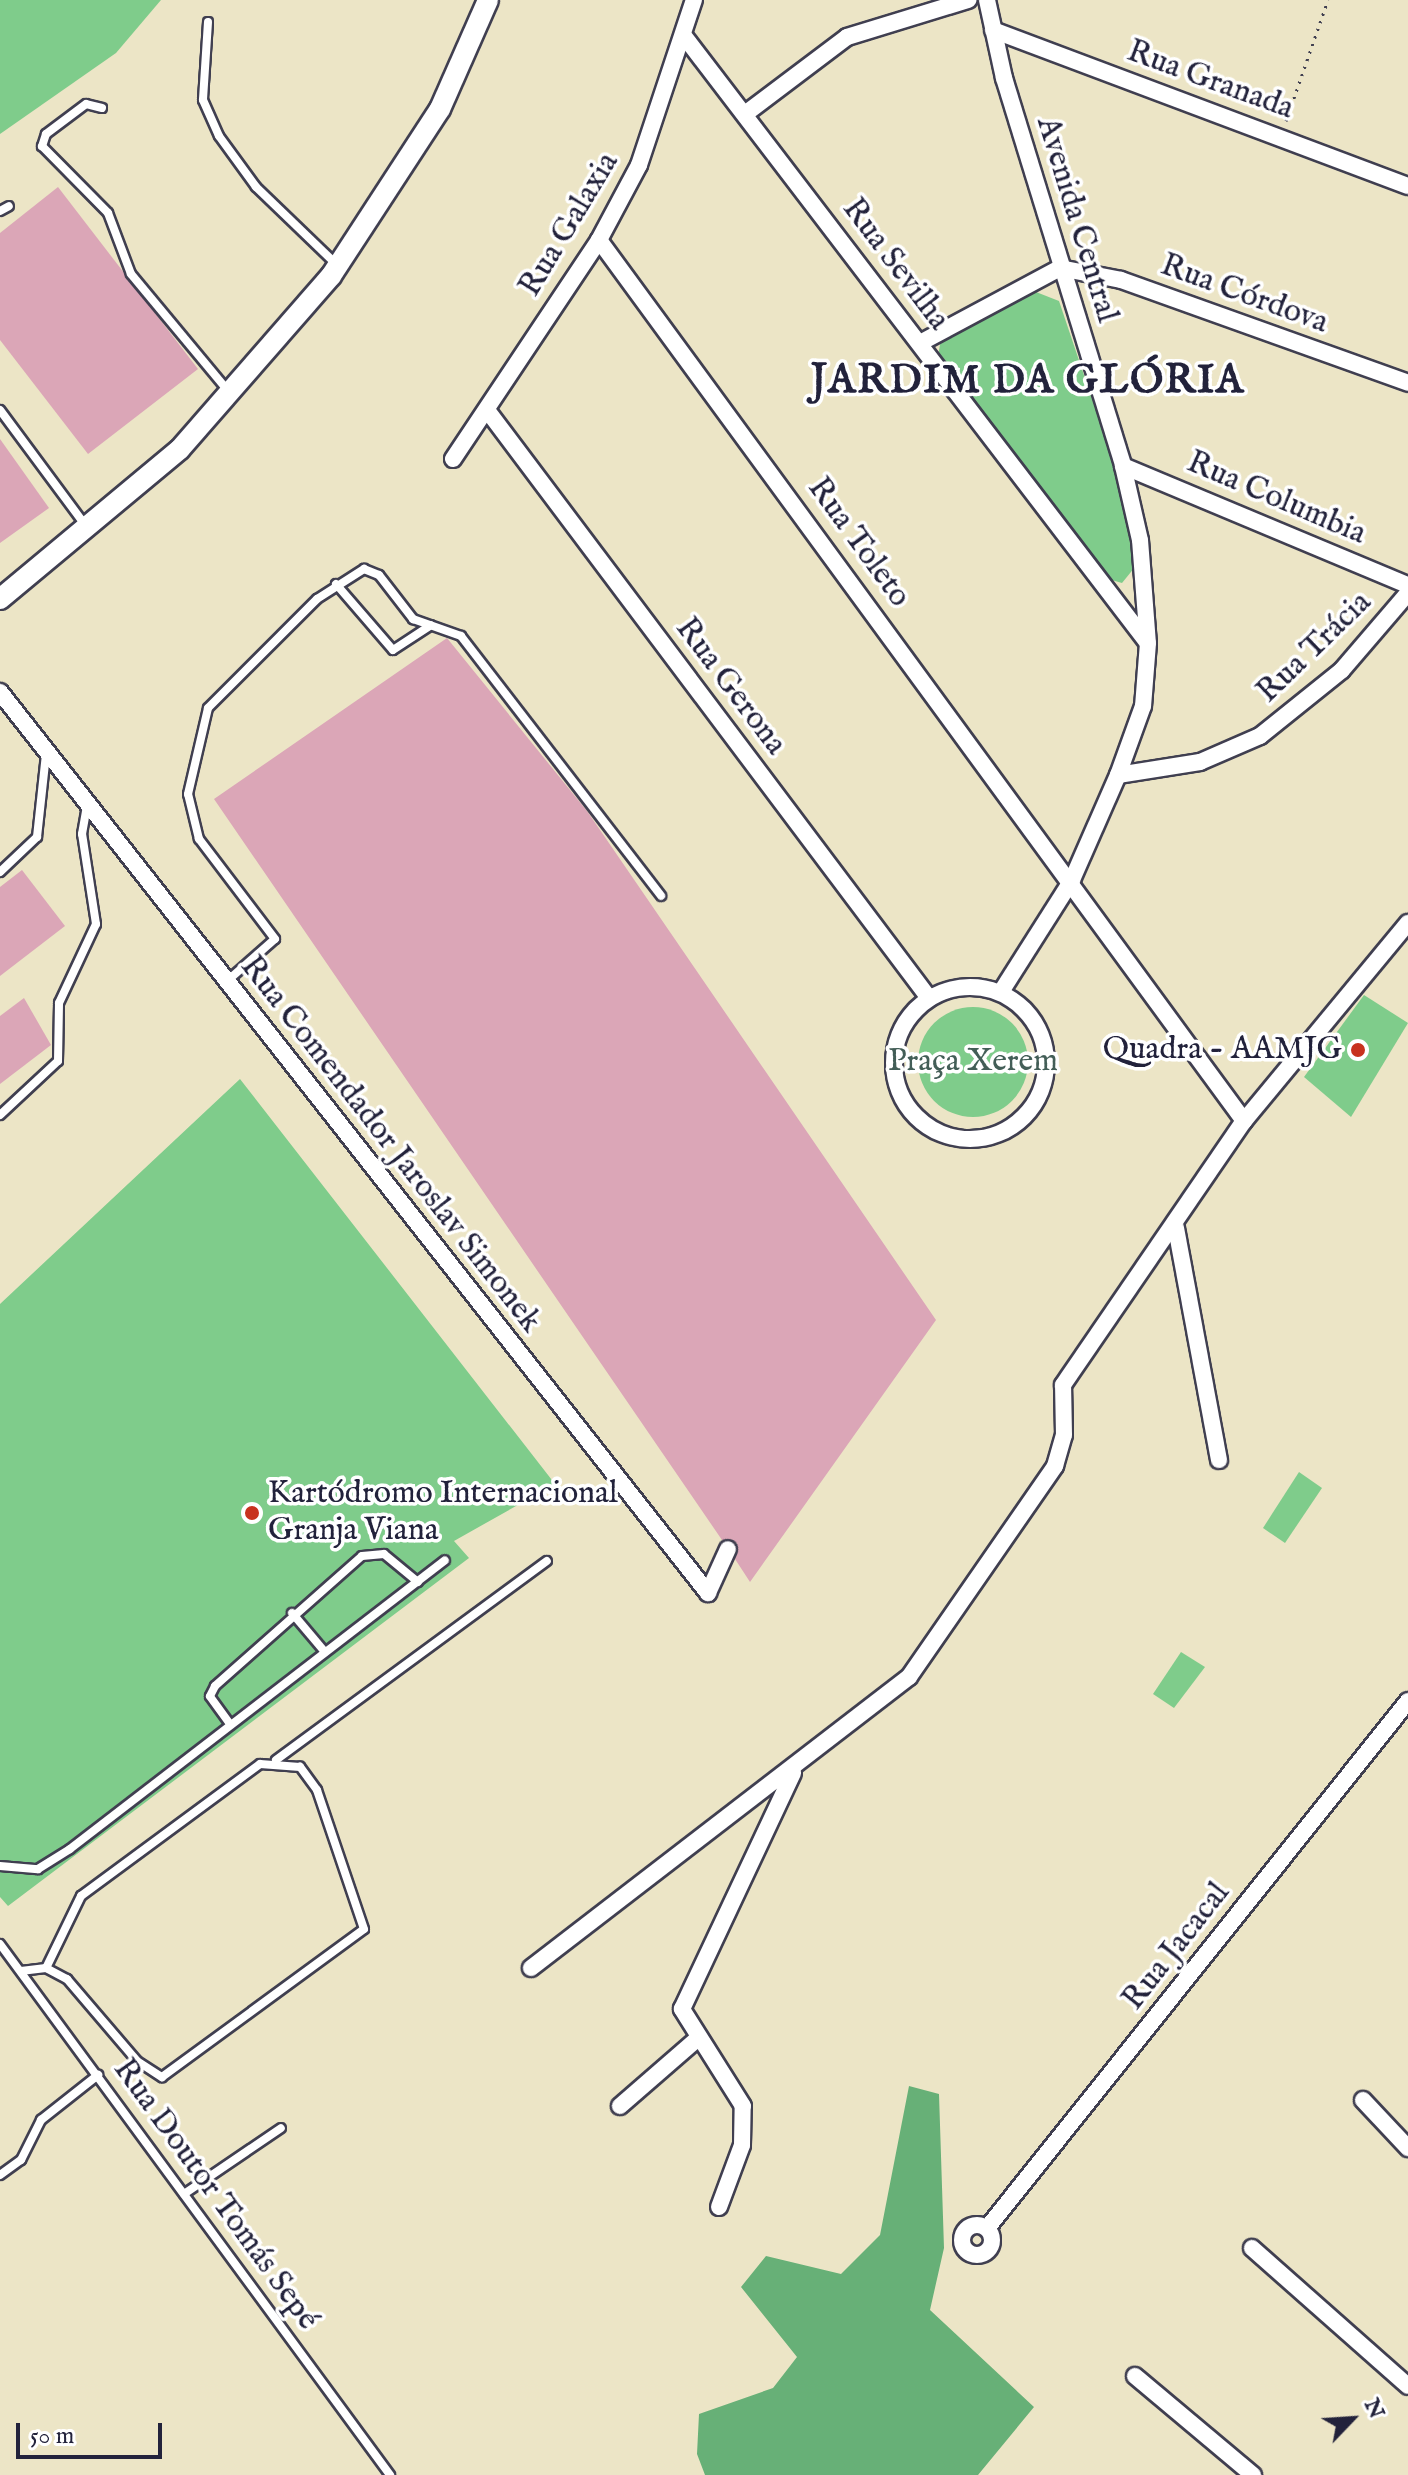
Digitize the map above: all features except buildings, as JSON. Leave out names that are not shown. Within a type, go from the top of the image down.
[{"type":"street","points":[[0,599],[89,530],[231,395],[338,265],[440,109],[488,0]]},
{"type":"street","name":"Rua Galaxia","points":[[453,459],[599,240],[651,137],[694,0]]},
{"type":"street","points":[[745,114],[847,37],[968,0]]},
{"type":"street","name":"Avenida Central","points":[[987,0],[1060,268],[1123,466],[1140,540],[1148,643],[1143,706],[1118,775],[1072,880],[1001,992]]},
{"type":"street","name":"Rua Granada","points":[[993,30],[1408,186]]},
{"type":"street","name":"Rua Sevilha","points":[[684,36],[1148,643]]},
{"type":"street","name":"Rua Toleto","points":[[599,240],[1072,880],[1244,1121]]},
{"type":"street","points":[[920,343],[1060,268]]},
{"type":"street","name":"Rua Córdova","points":[[1060,268],[1121,280],[1408,383]]},
{"type":"street","name":"Rua Gerona","points":[[487,410],[929,998]]},
{"type":"street","name":"Rua Columbia","points":[[1123,466],[1408,585]]},
{"type":"street","name":"Rua Trácia","points":[[1118,775],[1200,762],[1260,736],[1342,670],[1408,593]]},
{"type":"street","name":"Rua Comendador Jaroslav Simonek","points":[[0,692],[708,1593],[728,1549]]},
{"type":"street","points":[[531,1968],[794,1771],[909,1677],[1021,1519],[1061,1449],[1063,1385],[1176,1228],[1244,1121],[1408,923]]},
{"type":"street","points":[[977,986],[1001,992],[1038,1026],[1046,1076],[1022,1120],[976,1140],[928,1127],[897,1087],[897,1037],[929,998],[977,986]]},
{"type":"street","points":[[1176,1228],[1219,1460]]},
{"type":"street","name":"Rua Jacacal","points":[[988,2227],[1408,1701]]},
{"type":"street","points":[[719,2207],[742,2145],[743,2106],[696,2040],[682,2009],[686,1990],[794,1771]]},
{"type":"street","points":[[620,2106],[696,2040]]},
{"type":"street","points":[[1363,2100],[1408,2148]]},
{"type":"street","points":[[1252,2248],[1408,2386]]},
{"type":"street","points":[[1135,2376],[1253,2475]]},
{"type":"lane","points":[[208,22],[203,100],[219,136],[256,187],[338,265]]},
{"type":"lane","points":[[102,108],[86,104],[46,134],[42,146],[108,213],[131,274],[231,395]]},
{"type":"lane","points":[[0,211],[9,206]]},
{"type":"lane","points":[[0,410],[89,530]]},
{"type":"lane","points":[[226,982],[275,939],[199,839],[188,794],[208,708],[336,584],[364,569],[379,575],[413,619],[461,636],[661,896]]},
{"type":"lane","points":[[336,584],[393,650],[431,625]]},
{"type":"lane","points":[[0,872],[37,837],[46,751]]},
{"type":"lane","points":[[0,1115],[58,1061],[59,1003],[96,924],[82,834],[87,804]]},
{"type":"lane","points":[[230,1724],[210,1696],[215,1686],[292,1613],[374,1552],[418,1582]]},
{"type":"lane","points":[[0,1866],[38,1869],[70,1849],[445,1560]]},
{"type":"lane","points":[[46,1968],[81,1896],[260,1764],[276,1760],[547,1561]]},
{"type":"lane","points":[[292,1613],[325,1652]]},
{"type":"lane","points":[[21,1971],[46,1968],[67,1979],[145,2070],[162,2077],[355,1941],[364,1918],[335,1857],[330,1818],[300,1767],[276,1760]]},
{"type":"lane","name":"Rua Doutor Tomás Sepé","points":[[0,1944],[390,2475]]},
{"type":"lane","points":[[0,2175],[21,2160],[41,2120],[98,2075]]},
{"type":"lane","points":[[184,2194],[281,2128]]},
{"type":"path","points":[[1281,137],[1328,0]]},
{"type":"green space","points":[[0,0],[161,0],[116,53],[0,134]]},
{"type":"green space","points":[[1036,292],[1059,301],[1117,473],[1135,567],[1122,583],[1108,579],[938,356],[941,339]]},
{"type":"green space","name":"Quadra - AAMJG","points":[[1364,995],[1408,1023],[1351,1117],[1304,1077]]},
{"type":"green space","name":"Praça Xerem","points":[[973,1007],[994,1011],[1012,1023],[1024,1041],[1028,1062],[1024,1083],[1012,1101],[994,1113],[973,1117],[952,1113],[934,1101],[922,1083],[918,1062],[922,1041],[934,1023],[952,1011]]},
{"type":"green space","name":"Kartódromo Internacional Granja Viana","points":[[240,1079],[555,1484],[454,1541],[469,1558],[8,1906],[0,1897],[0,1304]]},
{"type":"green space","points":[[1299,1472],[1322,1488],[1285,1543],[1263,1528]]},
{"type":"green space","points":[[1181,1652],[1205,1667],[1174,1708],[1153,1694]]},
{"type":"green space","points":[[909,2086],[939,2094],[944,2248],[930,2310],[1034,2407],[978,2475],[705,2475],[697,2454],[699,2414],[773,2388],[797,2357],[741,2287],[766,2256],[841,2274],[880,2235]]},
{"type":"place","name":"Quadra - AAMJG","points":[[1358,1050]]},
{"type":"place","name":"Kartódromo Internacional Granja Viana","points":[[252,1513]]},
{"type":"district","name":"JARDIM DA GLÓRIA","points":[[1028,382]]}]
